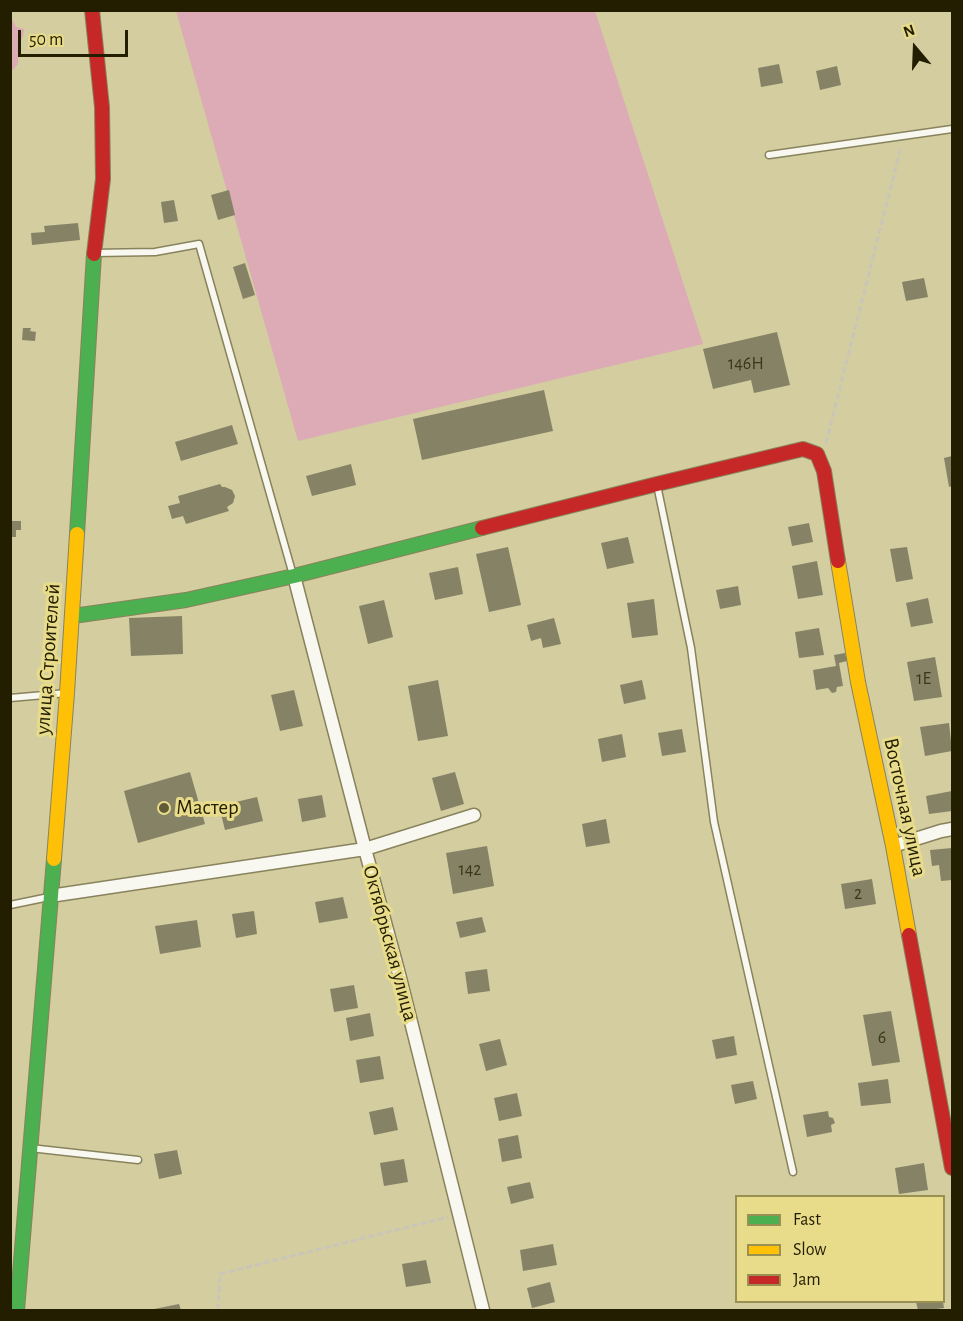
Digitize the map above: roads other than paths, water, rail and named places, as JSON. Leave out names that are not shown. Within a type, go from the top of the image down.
[{"type":"street","name":"улица Строителей","points":[[17,1311],[73,616],[94,254],[103,179],[102,106],[92,10]]},
{"type":"street","name":"Восточная улица","points":[[657,484],[803,449],[819,459],[824,471],[858,682],[892,846],[952,1168]]},
{"type":"street","points":[[73,616],[186,600],[294,576],[657,484]]},
{"type":"street","name":"Октябрьская улица","points":[[294,576],[402,986],[483,1311]]},
{"type":"street","points":[[50,897],[365,849],[474,815]]},
{"type":"street","points":[[892,846],[952,829]]},
{"type":"lane","points":[[769,155],[952,129]]},
{"type":"lane","points":[[94,254],[155,252],[199,244],[294,576]]},
{"type":"lane","points":[[657,484],[691,648],[714,822],[793,1172]]},
{"type":"lane","points":[[10,698],[67,693]]},
{"type":"lane","points":[[10,905],[50,897]]},
{"type":"lane","points":[[30,1148],[138,1160]]},
{"type":"place","name":"Мастер","points":[[164,808]]}]
